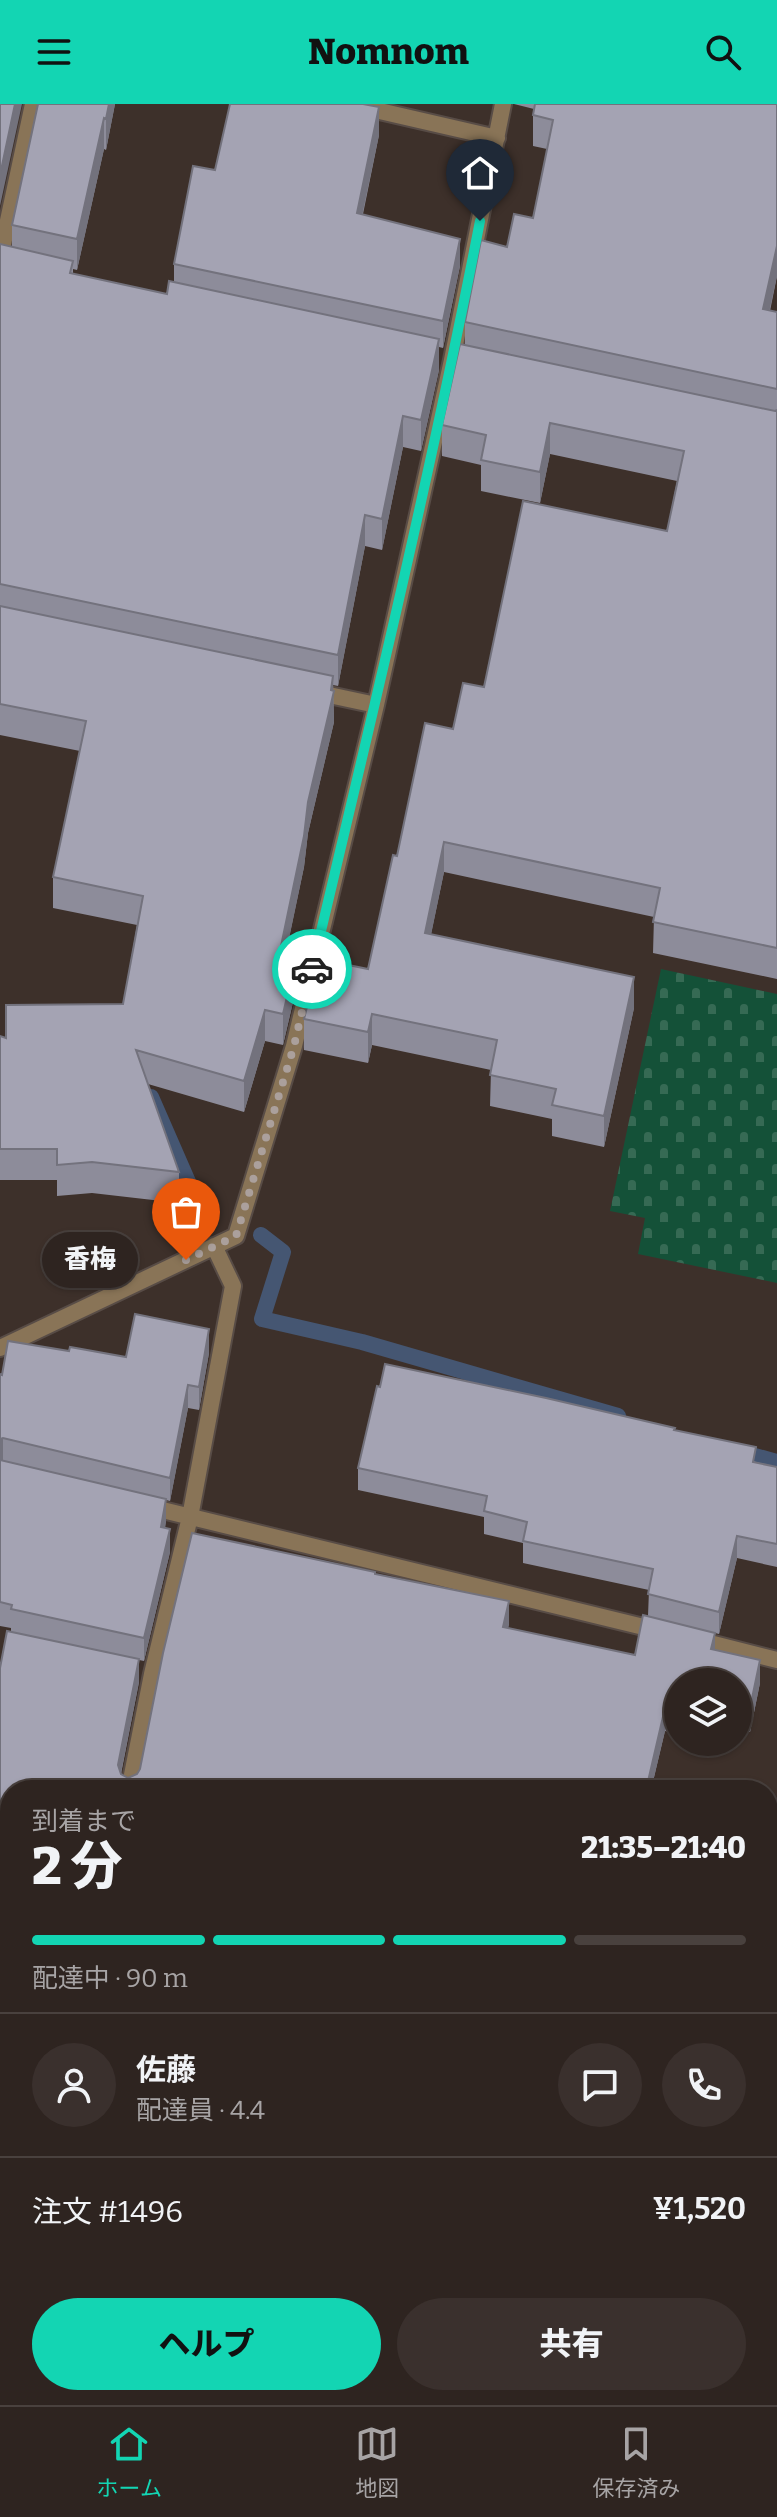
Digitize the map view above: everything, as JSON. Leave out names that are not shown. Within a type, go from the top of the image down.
[{"type":"street","points":[[3,263],[33,104]]},
{"type":"street","points":[[349,104],[497,138]]},
{"type":"street","points":[[0,1348],[236,1236],[294,1046],[376,705],[452,360],[503,104]]},
{"type":"street","points":[[301,689],[376,705]]},
{"type":"street","points":[[130,1780],[145,1672],[190,1517],[233,1286],[214,1246]]},
{"type":"street","points":[[132,1503],[777,1660]]},
{"type":"green space","points":[[661,969],[777,994],[777,1283],[638,1254],[645,1218],[610,1211]]},
{"type":"building","points":[[0,104],[15,104],[0,175]]},
{"type":"building","points":[[38,104],[109,104],[77,239],[12,225]]},
{"type":"building","points":[[230,104],[363,104],[379,107],[357,213],[460,239],[443,321],[174,264],[193,166],[215,170]]},
{"type":"building","points":[[535,104],[777,104],[777,246],[763,309],[777,312],[777,389],[465,322],[481,240],[507,247],[514,214],[533,218],[553,120],[533,115]]},
{"type":"building","points":[[0,244],[73,261],[70,273],[167,294],[169,281],[439,339],[421,420],[403,416],[382,519],[365,515],[338,655],[0,584]]},
{"type":"building","points":[[460,344],[777,410],[777,948],[653,922],[660,888],[444,842],[425,933],[634,977],[604,1116],[552,1105],[556,1089],[490,1075],[497,1040],[372,1014],[368,1032],[304,1019],[319,959],[368,969],[393,855],[397,856],[425,723],[453,729],[463,683],[484,687],[523,501],[667,531],[684,451],[550,423],[540,472],[481,460],[486,435],[442,425]]},
{"type":"building","points":[[0,606],[333,676],[331,690],[334,691],[308,802],[280,951],[297,954],[283,1014],[265,1010],[244,1081],[136,1050],[179,1172],[92,1162],[57,1165],[57,1149],[0,1149],[0,1036],[6,1038],[6,1005],[123,1004],[143,896],[53,877],[86,721],[0,704]]},
{"type":"building","points":[[135,1314],[209,1329],[199,1387],[188,1385],[170,1478],[0,1439],[0,1374],[8,1341],[126,1357]]},
{"type":"building","points":[[385,1364],[756,1447],[753,1462],[777,1467],[777,1544],[737,1536],[719,1612],[648,1594],[653,1569],[523,1541],[527,1522],[484,1511],[487,1496],[358,1468]]},
{"type":"building","points":[[0,1460],[166,1499],[161,1527],[170,1529],[144,1638],[11,1609],[12,1605],[0,1602]]},
{"type":"building","points":[[192,1533],[509,1601],[503,1627],[635,1655],[643,1615],[715,1633],[711,1649],[760,1660],[752,1698],[752,1668],[664,1668],[664,1712],[648,1780],[0,1780],[0,1668],[7,1631],[139,1659],[118,1765],[121,1774],[128,1778],[140,1769],[163,1653]]},
{"type":"waterway","points":[[151,1097],[199,1207]]},
{"type":"waterway","points":[[261,1235],[283,1252],[262,1319],[362,1342],[618,1416]]},
{"type":"waterway","points":[[737,1451],[777,1462]]},
{"type":"way so far","points":[[186,1260],[236,1236],[294,1046],[312,969]]},
{"type":"place","name":"香梅","points":[[186,1260]]},
{"type":"route","points":[[312,969],[376,705],[480,221]]}]
